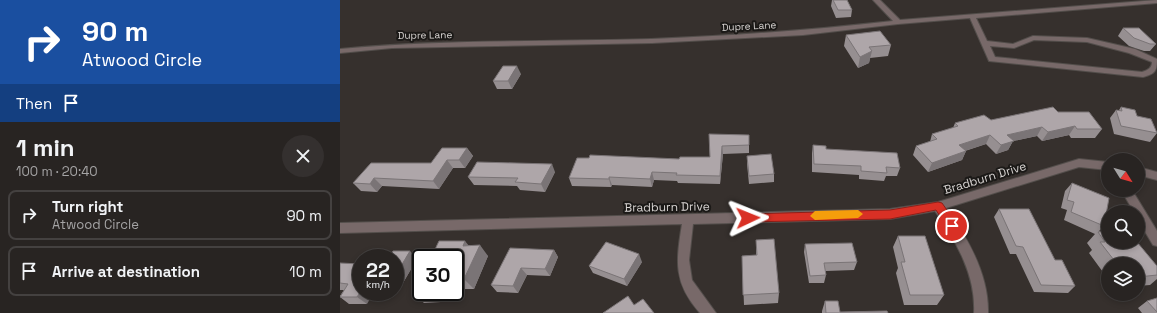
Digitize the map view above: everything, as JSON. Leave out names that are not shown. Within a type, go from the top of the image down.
[{"type":"street","points":[[876,0],[898,22]]},
{"type":"street","name":"Dupre Lane","points":[[340,51],[392,46],[684,39],[803,33],[898,22],[1157,2]]},
{"type":"street","points":[[972,16],[985,44],[992,59],[1143,75],[1151,72],[1156,66],[1156,61],[1132,51],[1087,40],[1033,38],[1014,46],[985,44]]},
{"type":"street","name":"Bradburn Drive","points":[[340,228],[890,214],[938,206],[1079,163],[1101,165]]},
{"type":"street","points":[[1145,173],[1157,176]]},
{"type":"street","points":[[1130,197],[1157,241]]},
{"type":"street","points":[[938,206],[959,237],[975,275],[982,303],[981,313]]},
{"type":"street","points":[[688,220],[683,274],[691,294],[709,313]]},
{"type":"building","points":[[833,0],[847,0],[852,10],[838,10]]},
{"type":"building","points":[[1123,28],[1139,28],[1156,44],[1150,44],[1134,38]]},
{"type":"building","points":[[880,31],[891,45],[869,47],[872,51],[860,57],[846,35]]},
{"type":"building","points":[[503,66],[517,66],[508,81],[493,81]]},
{"type":"building","points":[[1053,107],[1058,112],[1089,112],[1102,129],[1077,129],[1075,126],[1048,132],[1042,127],[1007,135],[1014,141],[1001,145],[990,135],[959,145],[966,151],[932,163],[916,146],[937,139],[932,134],[958,126],[955,123],[984,115],[991,120]]},
{"type":"building","points":[[1121,107],[1135,110],[1137,116],[1151,119],[1157,133],[1121,126],[1116,110],[1122,111]]},
{"type":"building","points":[[709,134],[749,135],[749,145],[722,146],[720,176],[676,175],[677,173],[652,172],[650,179],[609,177],[609,179],[569,178],[577,158],[589,158],[590,155],[679,159],[680,157],[710,157]]},
{"type":"building","points":[[813,145],[826,146],[826,149],[897,153],[900,168],[886,167],[887,173],[861,171],[861,166],[814,164]]},
{"type":"building","points":[[442,148],[467,148],[459,160],[447,160],[433,181],[374,178],[370,184],[353,183],[371,163],[431,163]]},
{"type":"building","points":[[771,154],[774,174],[749,176],[747,156]]},
{"type":"building","points":[[477,162],[552,164],[541,184],[515,182],[518,178],[468,177]]},
{"type":"building","points":[[1072,183],[1101,195],[1101,197],[1109,198],[1108,205],[1101,205],[1101,225],[1071,212],[1074,202],[1067,200]]},
{"type":"building","points":[[999,209],[1029,209],[1055,260],[1062,260],[1075,286],[1041,285],[1023,247],[1016,246]]},
{"type":"building","points":[[898,236],[925,236],[944,295],[910,295],[901,262],[905,262]]},
{"type":"building","points":[[774,239],[779,293],[743,295],[742,256],[757,255],[756,240]]},
{"type":"building","points":[[439,241],[465,241],[463,246],[480,245],[464,279],[464,249],[435,249]]},
{"type":"building","points":[[606,242],[639,254],[624,279],[589,266]]},
{"type":"building","points":[[852,243],[857,262],[824,263],[826,275],[810,276],[805,244]]},
{"type":"building","points":[[510,248],[554,250],[545,269],[521,268],[513,286],[491,285]]},
{"type":"building","points":[[1105,249],[1143,249],[1157,266],[1157,275],[1145,276],[1145,257],[1112,257]]},
{"type":"building","points":[[404,251],[410,251],[404,261]]},
{"type":"building","points":[[340,263],[352,264],[352,297],[340,297],[348,284],[340,283]]},
{"type":"building","points":[[628,296],[634,305],[643,299],[654,313],[603,313]]},
{"type":"building","points":[[1157,298],[1157,312],[1147,301]]},
{"type":"building","points":[[825,301],[838,301],[840,312],[887,311],[888,313],[826,313]]},
{"type":"slow traffic","points":[[815,216],[858,214]]},
{"type":"route","points":[[748,218],[890,214],[938,206],[952,226]]}]
